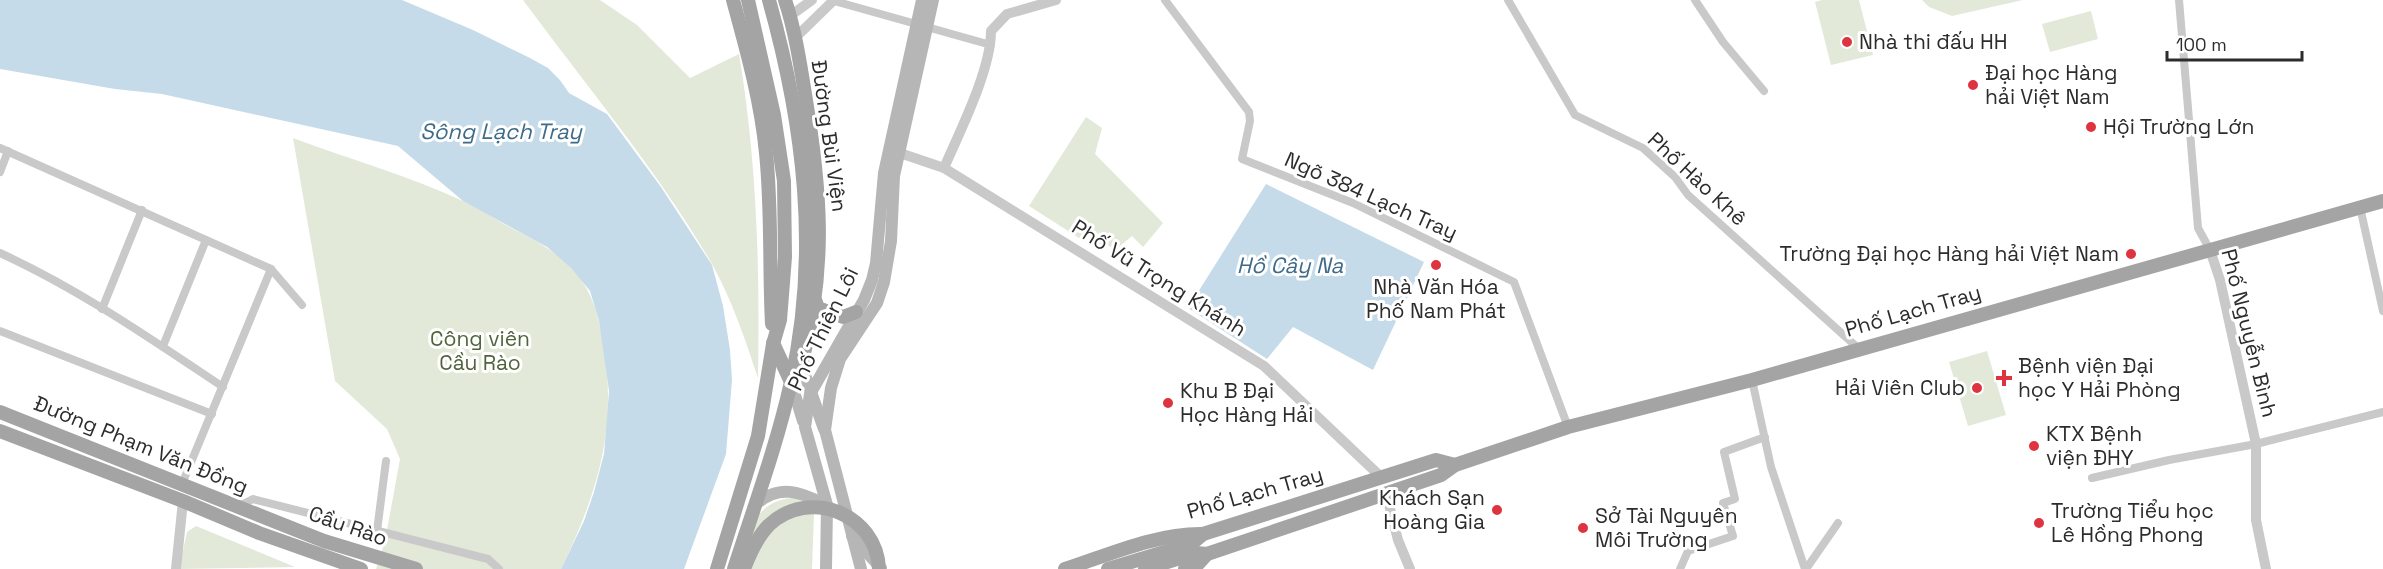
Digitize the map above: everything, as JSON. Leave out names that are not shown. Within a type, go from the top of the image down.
[{"type":"main road","points":[[734,0],[759,102],[766,151],[770,198],[773,344],[791,382],[805,427]]},
{"type":"main road","points":[[717,569],[754,455],[773,344],[780,320],[785,256],[784,181],[772,105],[748,0]]},
{"type":"main road","name":"Đường Bùi Viện","points":[[734,569],[791,382],[806,253],[805,179],[781,43],[769,0]]},
{"type":"main road","name":"Đường Bùi Viện","points":[[785,0],[790,16],[814,149],[821,216],[815,300],[802,364],[791,382]]},
{"type":"main road","name":"Phố Thiên Lôi","points":[[826,569],[826,505],[805,427],[810,394],[864,300],[876,263],[880,203],[895,152],[922,24],[922,0]]},
{"type":"main road","name":"Phố Thiên Lôi","points":[[922,24],[933,0]]},
{"type":"main road","name":"Phố Thiên Lôi","points":[[861,569],[825,430],[831,388],[840,359],[877,303],[884,282],[891,241],[895,152]]},
{"type":"main road","name":"Phố Lạch Tray","points":[[1185,569],[1197,565],[1207,554],[1441,475],[1455,465],[1568,427],[1752,380],[1858,348],[2383,201]]},
{"type":"main road","points":[[815,300],[818,308],[843,317],[856,312]]},
{"type":"main road","points":[[796,349],[810,394],[825,430]]},
{"type":"main road","name":"Đường Phạm Văn Đồng","points":[[0,412],[267,518]]},
{"type":"main road","name":"Đường Phạm Văn Đồng","points":[[0,431],[183,501],[259,533]]},
{"type":"main road","name":"Phố Lạch Tray","points":[[1065,569],[1150,542],[1190,533],[1203,534],[1436,460],[1455,465]]},
{"type":"main road","points":[[755,505],[764,497],[784,491],[806,494],[826,505]]},
{"type":"main road","points":[[744,569],[758,539],[770,525],[786,514],[813,507],[830,508],[848,515],[863,528],[873,545],[880,569]]},
{"type":"main road","name":"Cầu Rào","points":[[267,518],[324,541],[416,569]]},
{"type":"main road","name":"Cầu Rào","points":[[259,533],[361,569]]},
{"type":"main road","points":[[850,533],[880,569]]},
{"type":"main road","points":[[1145,569],[1191,544],[1203,534]]},
{"type":"main road","points":[[1108,569],[1165,557],[1207,554]]},
{"type":"street","points":[[790,16],[812,0]]},
{"type":"street","points":[[794,39],[834,0],[991,45]]},
{"type":"street","points":[[944,168],[969,110],[991,45],[991,31],[1007,14],[1056,0]]},
{"type":"street","name":"Ngõ 384 Lạch Tray","points":[[1165,0],[1249,112],[1250,121],[1242,159],[1353,203],[1514,282],[1568,427]]},
{"type":"street","name":"Phố Hào Khê","points":[[1508,0],[1575,115],[1643,148],[1675,177],[1688,195],[1858,348]]},
{"type":"street","points":[[1695,0],[1722,42],[1764,91]]},
{"type":"street","name":"Phố Nguyễn Bình","points":[[2179,0],[2198,228],[2210,250],[2220,280],[2256,444],[2256,520],[2266,569]]},
{"type":"street","points":[[0,172],[4,149],[271,269],[302,304]]},
{"type":"street","name":"Phố Vũ Trọng Khánh","points":[[895,152],[944,168],[1264,366],[1382,477]]},
{"type":"street","points":[[2360,207],[2383,311]]},
{"type":"street","points":[[102,309],[142,210]]},
{"type":"street","points":[[163,346],[206,240]]},
{"type":"street","points":[[0,253],[34,268],[163,346],[223,387]]},
{"type":"street","points":[[182,484],[271,269]]},
{"type":"street","points":[[0,331],[212,414]]},
{"type":"street","points":[[1752,380],[1771,467],[1806,569]]},
{"type":"street","points":[[2092,478],[2169,460],[2256,444],[2383,412]]},
{"type":"street","points":[[1680,569],[1688,551],[1733,536],[1723,503],[1735,499],[1724,452],[1765,437]]},
{"type":"street","points":[[377,531],[386,461]]},
{"type":"street","points":[[1386,493],[1398,540],[1410,569]]},
{"type":"street","points":[[239,506],[253,499],[488,560],[499,569]]},
{"type":"street","points":[[176,569],[183,501]]},
{"type":"street","points":[[1806,569],[1838,523]]},
{"type":"green space","points":[[523,0],[600,0],[637,25],[690,78],[739,54],[750,134],[756,215],[758,378],[726,292],[691,230],[646,163]]},
{"type":"green space","name":"Nhà thi đấu HH","points":[[1859,0],[1873,55],[1831,65],[1815,2]]},
{"type":"green space","points":[[1922,0],[2023,0],[1952,16],[1929,7]]},
{"type":"green space","points":[[2091,11],[2098,39],[2050,52],[2042,24]]},
{"type":"green space","points":[[1086,117],[1102,128],[1095,154],[1163,223],[1143,247],[1132,236],[1115,250],[1105,243],[1098,250],[1029,206]]},
{"type":"green space","name":"Công viên Cầu Rào","points":[[293,138],[422,184],[469,204],[550,250],[571,268],[584,284],[596,312],[603,342],[607,373],[606,431],[595,486],[561,569],[376,569],[385,541],[400,459],[387,429],[335,381]]},
{"type":"green space","name":"Hải Viên Club","points":[[1987,351],[2006,415],[1968,426],[1949,362]]},
{"type":"green space","points":[[792,498],[805,502],[814,513],[812,569],[737,569],[749,534],[760,514],[768,506],[778,501]]},
{"type":"green space","points":[[196,526],[295,567],[179,569],[187,532]]},
{"type":"water","name":"Sông Lạch Tray","points":[[0,0],[402,0],[473,30],[548,68],[569,93],[607,114],[661,187],[712,265],[723,306],[732,380],[726,454],[684,569],[561,569],[584,521],[594,492],[604,454],[609,391],[599,321],[590,291],[571,268],[547,247],[463,201],[398,146],[162,94],[115,89],[0,69]]},
{"type":"water","name":"Hồ Cây Na","points":[[1266,184],[1424,262],[1373,370],[1293,327],[1267,359],[1188,308]]},
{"type":"place","name":"Nhà thi đấu HH","points":[[1847,42]]},
{"type":"place","name":"Đại học Hàng hải Việt Nam","points":[[1973,85]]},
{"type":"place","name":"Hội Trường Lớn","points":[[2091,127]]},
{"type":"place","name":"Trường Đại học Hàng hải Việt Nam","points":[[2131,254]]},
{"type":"place","name":"Nhà Văn Hóa Phố Nam Phát","points":[[1436,265]]},
{"type":"place","name":"Bệnh viện Đại học Y Hải Phòng","points":[[2004,378]]},
{"type":"place","name":"Hải Viên Club","points":[[1977,388]]},
{"type":"place","name":"Khu B Đại Học Hàng Hải","points":[[1168,403]]},
{"type":"place","name":"KTX Bệnh viện ĐHY","points":[[2034,446]]},
{"type":"place","name":"Khách Sạn Hoàng Gia","points":[[1497,510]]},
{"type":"place","name":"Trường Tiểu học Lê Hồng Phong","points":[[2039,523]]},
{"type":"place","name":"Sở Tài Nguyên Môi Trường","points":[[1583,528]]}]
